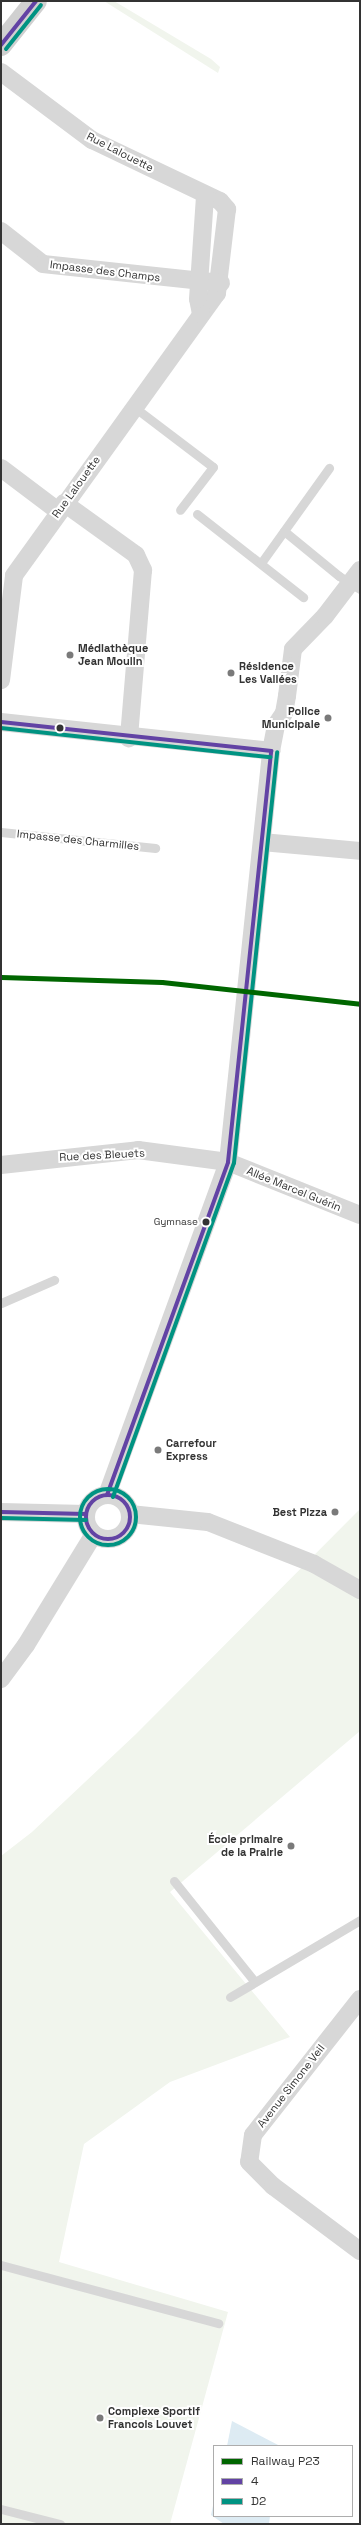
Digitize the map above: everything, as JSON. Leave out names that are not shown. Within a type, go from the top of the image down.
[{"type":"main road","points":[[1,45],[36,1]]},
{"type":"street","name":"Rue Lalouette","points":[[1,72],[92,140],[205,195],[227,209],[220,283],[210,304],[201,314],[61,507],[14,576],[1,680]]},
{"type":"street","points":[[201,314],[200,282],[205,195]]},
{"type":"street","name":"Impasse des Champs","points":[[1,231],[43,264],[220,283]]},
{"type":"street","points":[[1,468],[136,555],[143,570],[129,738]]},
{"type":"street","points":[[107,1495],[228,1162],[271,751],[276,725],[287,696],[293,649],[357,580]]},
{"type":"street","points":[[1,722],[129,738],[271,751]]},
{"type":"street","points":[[262,842],[360,851]]},
{"type":"street","name":"Rue des Bleuets","points":[[1,1165],[138,1150],[228,1162]]},
{"type":"street","name":"Allée Marcel Guérin","points":[[228,1162],[360,1215]]},
{"type":"street","points":[[107,1495],[118,1497],[130,1514],[128,1527],[119,1536],[106,1539],[94,1534],[86,1514],[90,1504],[107,1495]]},
{"type":"street","points":[[1,1512],[86,1514]]},
{"type":"street","points":[[130,1514],[208,1522],[314,1564],[360,1590]]},
{"type":"street","points":[[1,1679],[26,1645],[94,1534]]},
{"type":"street","name":"Avenue Simone Veil","points":[[360,1999],[253,2135],[249,2162],[273,2186],[360,2251]]},
{"type":"lane","points":[[134,407],[213,467],[180,510]]},
{"type":"lane","points":[[261,564],[329,468]]},
{"type":"lane","points":[[197,514],[303,597]]},
{"type":"lane","points":[[284,531],[357,580]]},
{"type":"lane","name":"Impasse des Charmilles","points":[[1,832],[155,848]]},
{"type":"lane","points":[[1,1303],[54,1280]]},
{"type":"lane","points":[[174,1881],[255,1982]]},
{"type":"lane","points":[[230,1997],[360,1920]]},
{"type":"lane","points":[[1,2265],[218,2323]]},
{"type":"lane","points":[[1,2509],[60,2524]]},
{"type":"shaded area","points":[[104,1],[114,1],[211,59],[220,67],[218,73]]},
{"type":"shaded area","points":[[360,1509],[360,1731],[170,1892],[290,2037],[170,2082],[84,2144],[59,2262],[228,2312],[170,2524],[1,2524],[1,1856],[32,1832],[136,1734]]},
{"type":"shaded area","points":[[232,2421],[278,2445],[227,2445]]},
{"type":"shaded area","points":[[213,2506],[213,2516],[211,2515]]},
{"type":"shaded area","points":[[214,2517],[270,2517],[269,2524],[224,2524]]},
{"type":"rail line","name":"P23","points":[[1,977],[162,982],[360,1004]]},
{"type":"transit line","name":"4","points":[[1,45],[36,1]]},
{"type":"transit line","name":"D2","points":[[6,49],[41,5]]},
{"type":"transit line","name":"4","points":[[1,722],[271,751]]},
{"type":"transit line","name":"D2","points":[[1,728],[270,757]]},
{"type":"transit line","name":"4","points":[[107,1495],[228,1162],[271,751]]},
{"type":"transit line","name":"D2","points":[[113,1497],[234,1163],[277,752]]},
{"type":"transit line","name":"D2","points":[[108,1489],[119,1491],[128,1497],[134,1506],[136,1517],[134,1528],[128,1537],[119,1543],[108,1545],[97,1543],[88,1537],[82,1528],[80,1517],[82,1506],[88,1497],[97,1491],[108,1489]]},
{"type":"transit line","name":"4","points":[[108,1495],[120,1499],[126,1505],[130,1517],[126,1529],[120,1535],[108,1539],[96,1535],[90,1529],[86,1517],[90,1505],[96,1499],[108,1495]]},
{"type":"transit line","name":"4","points":[[1,1512],[86,1514]]},
{"type":"transit line","name":"D2","points":[[1,1518],[86,1520]]},
{"type":"place","name":"Médiathèque Jean Moulin","points":[[70,655]]},
{"type":"place","name":"Résidence Les Vallées","points":[[231,673]]},
{"type":"place","name":"Police Municipale","points":[[328,718]]},
{"type":"place","name":"Gymnase","points":[[206,1222]]},
{"type":"place","name":"Carrefour Express","points":[[158,1450]]},
{"type":"place","name":"Best Pizza","points":[[335,1512]]},
{"type":"place","name":"École primaire de la Prairie","points":[[291,1846]]},
{"type":"place","name":"Complexe Sportif Francois Louvet","points":[[100,2418]]}]
